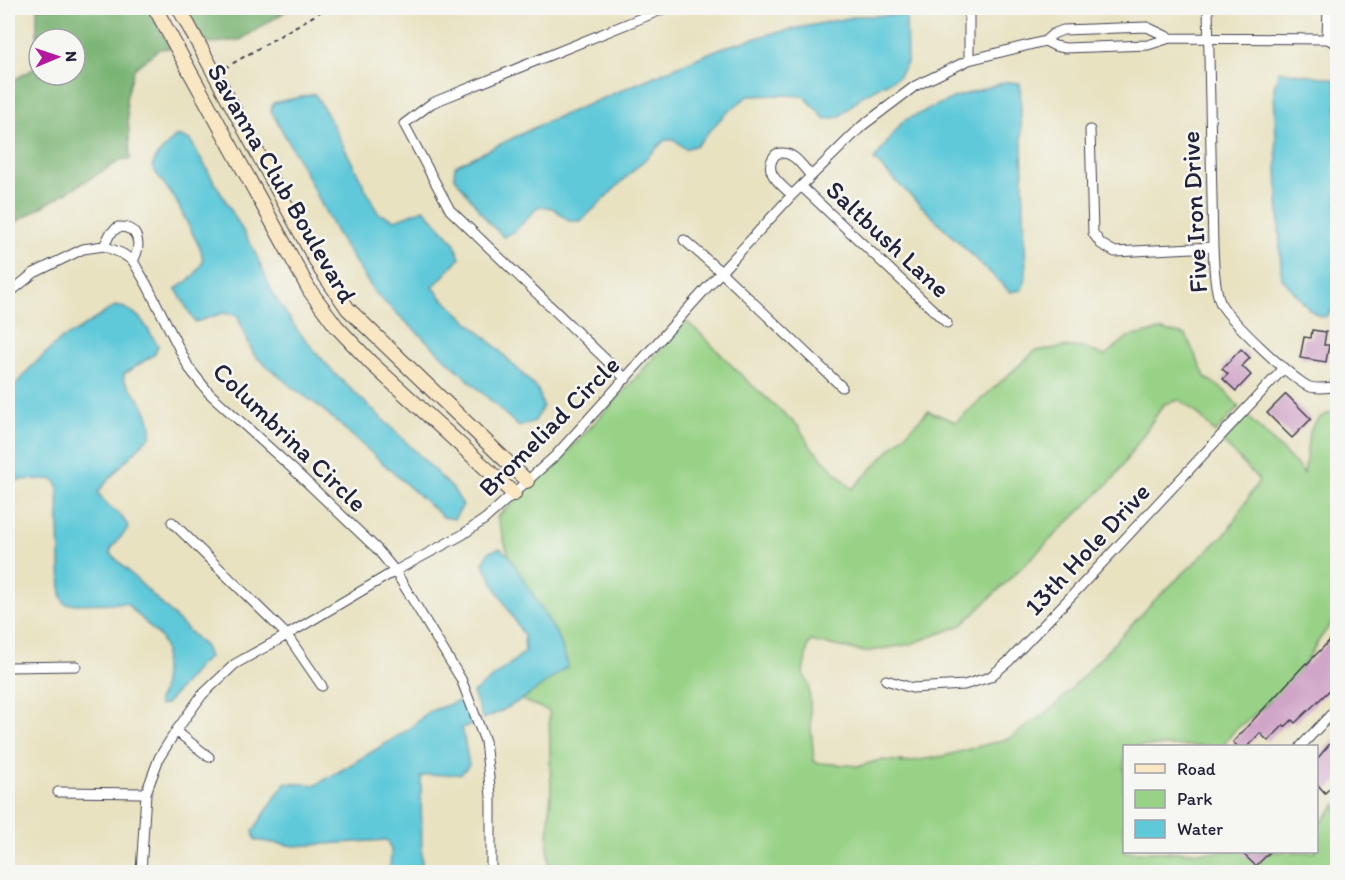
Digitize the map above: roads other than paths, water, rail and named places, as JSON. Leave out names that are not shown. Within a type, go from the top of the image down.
[{"type":"street","name":"Savanna Club Boulevard","points":[[155,8],[310,291],[336,326],[371,363],[514,494]]},
{"type":"street","name":"Savanna Club Boulevard","points":[[179,8],[321,270],[348,309],[527,481]]},
{"type":"street","points":[[627,379],[450,210],[404,123],[432,103],[666,8]]},
{"type":"street","points":[[969,8],[969,60]]},
{"type":"street","name":"Five Iron Drive","points":[[1208,8],[1213,247],[1220,304],[1232,319],[1284,368],[1308,387],[1338,386]]},
{"type":"street","points":[[1327,39],[1328,8]]},
{"type":"street","name":"Bromeliad Circle","points":[[141,873],[146,794],[159,758],[202,695],[235,664],[395,571],[462,535],[514,494],[556,455],[792,195],[862,126],[915,87],[969,60],[1045,41],[1053,34],[1063,30],[1147,27],[1170,38]]},
{"type":"street","name":"Bromeliad Circle","points":[[1045,41],[1065,48],[1148,45],[1170,38],[1327,39],[1338,44]]},
{"type":"street","points":[[1090,130],[1093,233],[1101,244],[1115,252],[1213,247]]},
{"type":"street","points":[[792,195],[771,171],[772,158],[776,154],[787,152],[811,176]]},
{"type":"street","name":"Saltbush Lane","points":[[801,186],[947,322]]},
{"type":"street","points":[[8,294],[34,273],[83,249],[104,246],[133,261],[138,243],[132,230],[118,227],[110,234],[104,246]]},
{"type":"street","points":[[684,240],[842,387]]},
{"type":"street","name":"Columbrina Circle","points":[[133,261],[189,368],[209,393],[378,549],[395,571],[461,679],[485,741],[491,796],[491,873]]},
{"type":"street","name":"13th Hole Drive","points":[[886,680],[912,688],[964,685],[990,677],[1009,661],[1079,588],[1284,368]]},
{"type":"street","points":[[172,522],[287,635],[322,686]]},
{"type":"street","points":[[8,666],[76,666]]},
{"type":"street","points":[[1303,745],[1338,707]]},
{"type":"street","points":[[176,732],[209,757]]},
{"type":"street","points":[[58,792],[146,794]]},
{"type":"water","points":[[906,15],[907,63],[898,77],[862,96],[839,117],[825,119],[804,96],[748,96],[723,116],[697,145],[685,149],[675,140],[665,140],[581,221],[569,221],[553,208],[539,206],[515,231],[504,237],[489,223],[454,176],[455,166],[544,123],[721,48],[774,33],[858,16]]},
{"type":"water","points":[[1279,71],[1337,80],[1337,305],[1325,317],[1310,310],[1282,278],[1274,88]]},
{"type":"water","points":[[1006,82],[1020,83],[1026,276],[1022,290],[1010,292],[874,160],[903,121],[953,98]]},
{"type":"water","points":[[315,94],[378,213],[395,220],[424,209],[454,242],[460,258],[433,287],[538,390],[543,406],[535,421],[519,427],[375,293],[337,234],[271,111],[273,103]]},
{"type":"water","points":[[176,136],[190,140],[253,248],[274,296],[298,331],[335,374],[453,489],[463,505],[454,519],[443,517],[320,407],[254,355],[237,315],[223,313],[195,322],[176,289],[194,276],[203,262],[201,250],[175,199],[152,167],[156,157]]},
{"type":"water","points":[[115,306],[136,315],[158,346],[155,354],[124,374],[124,380],[147,412],[151,435],[98,492],[105,502],[123,518],[128,528],[110,553],[205,647],[209,657],[166,704],[159,706],[165,650],[161,638],[126,603],[65,604],[61,595],[58,485],[53,479],[8,480],[8,397],[12,389],[31,367],[61,339]]},
{"type":"water","points":[[500,548],[509,556],[559,638],[568,666],[538,689],[483,719],[473,693],[525,652],[524,636],[483,563],[489,552]]},
{"type":"water","points":[[462,700],[472,724],[462,728],[469,765],[461,774],[421,777],[422,872],[390,872],[391,850],[387,840],[294,846],[255,840],[253,831],[285,783],[316,785],[408,730],[428,712]]}]
